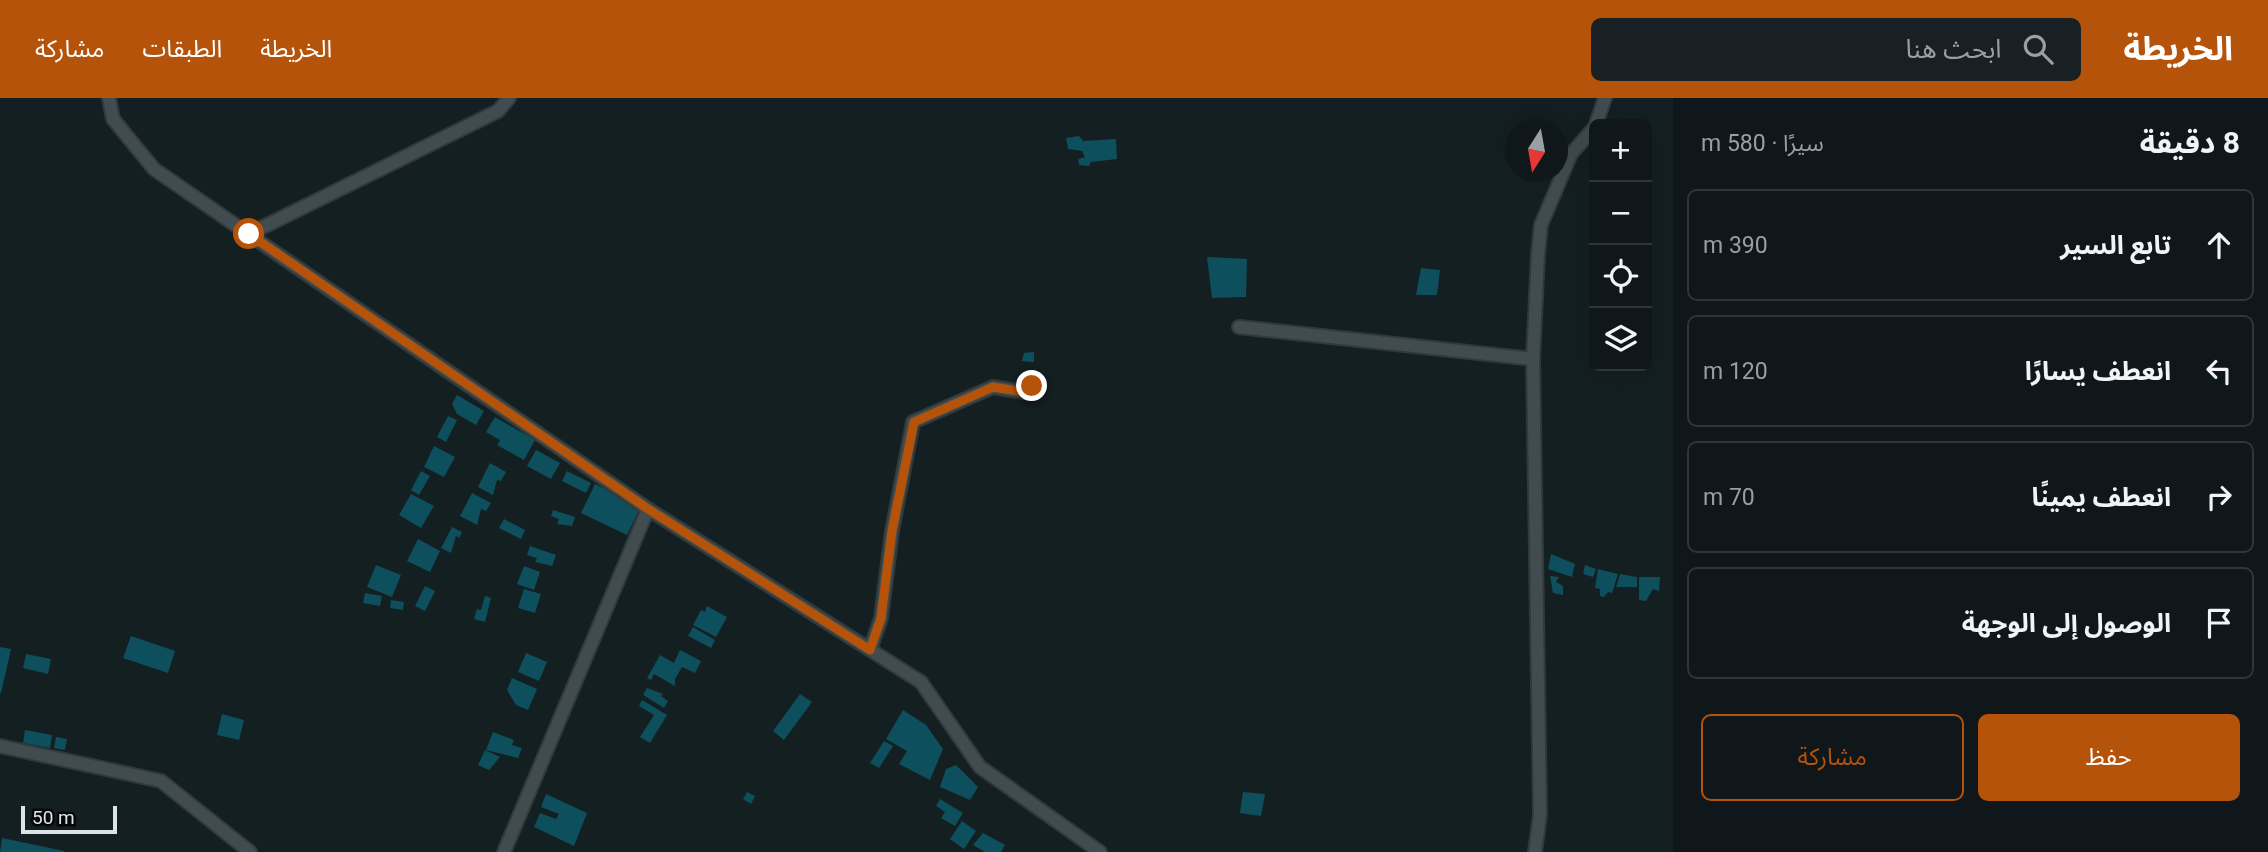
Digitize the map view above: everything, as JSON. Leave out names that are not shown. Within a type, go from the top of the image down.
[{"type":"street","points":[[109,98],[113,119],[154,169],[648,509],[920,682],[980,767],[1081,847],[1100,852]]},
{"type":"street","points":[[249,234],[498,111],[509,98]]},
{"type":"street","points":[[1598,119],[1605,98]]},
{"type":"street","points":[[1535,852],[1540,814],[1533,359],[1541,225],[1571,154],[1589,133]]},
{"type":"street","points":[[1239,327],[1533,359]]},
{"type":"street","points":[[870,650],[881,618],[892,531],[914,422],[993,387],[1024,392],[1032,386]]},
{"type":"street","points":[[504,852],[648,509]]},
{"type":"street","points":[[0,746],[161,782],[250,852]]},
{"type":"building","points":[[1079,136],[1083,141],[1116,139],[1117,159],[1091,162],[1089,166],[1079,165],[1078,159],[1085,157],[1082,151],[1068,149],[1066,138]]},
{"type":"building","points":[[1207,257],[1247,259],[1246,297],[1212,298]]},
{"type":"building","points":[[1421,268],[1440,270],[1437,295],[1416,295]]},
{"type":"building","points":[[1034,352],[1034,362],[1022,361],[1024,353]]},
{"type":"building","points":[[457,395],[484,411],[476,425],[457,414],[452,404]]},
{"type":"building","points":[[448,416],[457,420],[446,442],[437,437]]},
{"type":"building","points":[[495,417],[535,440],[524,460],[497,445],[500,440],[486,432]]},
{"type":"building","points":[[434,446],[455,457],[444,477],[424,467]]},
{"type":"building","points":[[536,450],[560,463],[551,479],[527,466]]},
{"type":"building","points":[[490,463],[506,472],[501,481],[497,480],[493,495],[478,487]]},
{"type":"building","points":[[421,471],[430,476],[419,495],[411,490]]},
{"type":"building","points":[[567,471],[591,483],[586,493],[562,481]]},
{"type":"building","points":[[595,484],[641,506],[627,535],[581,513]]},
{"type":"building","points":[[472,493],[491,503],[486,511],[481,509],[477,525],[460,516]]},
{"type":"building","points":[[411,494],[434,506],[421,528],[399,515]]},
{"type":"building","points":[[553,510],[575,517],[572,526],[557,524],[559,519],[551,516]]},
{"type":"building","points":[[504,519],[525,530],[521,539],[499,528]]},
{"type":"building","points":[[452,527],[462,532],[459,538],[456,536],[451,553],[441,548]]},
{"type":"building","points":[[418,539],[440,551],[430,572],[407,561]]},
{"type":"building","points":[[530,546],[556,555],[552,566],[535,562],[537,558],[527,555]]},
{"type":"building","points":[[1551,554],[1575,564],[1572,577],[1548,569]]},
{"type":"building","points":[[376,565],[401,575],[392,597],[367,587]]},
{"type":"building","points":[[1585,565],[1596,569],[1593,577],[1583,574]]},
{"type":"building","points":[[524,566],[540,572],[534,590],[517,584]]},
{"type":"building","points":[[1598,569],[1618,574],[1612,593],[1608,592],[1604,597],[1600,596],[1600,589],[1595,588]]},
{"type":"building","points":[[1620,574],[1637,577],[1637,587],[1616,587]]},
{"type":"building","points":[[1550,576],[1559,577],[1556,582],[1563,586],[1563,595],[1553,593]]},
{"type":"building","points":[[1639,577],[1660,577],[1659,591],[1653,589],[1646,601],[1639,600]]},
{"type":"building","points":[[425,586],[435,591],[425,611],[415,606]]},
{"type":"building","points":[[524,589],[541,594],[535,613],[518,608]]},
{"type":"building","points":[[365,593],[382,596],[380,606],[363,603]]},
{"type":"building","points":[[485,596],[491,598],[485,622],[474,619],[477,609],[481,610]]},
{"type":"building","points":[[391,600],[404,602],[403,610],[390,608]]},
{"type":"building","points":[[707,606],[727,617],[716,637],[693,625],[701,610],[705,612]]},
{"type":"building","points":[[693,627],[715,640],[711,648],[688,636]]},
{"type":"building","points":[[131,636],[175,651],[168,673],[123,658]]},
{"type":"building","points":[[0,647],[11,649],[1,693],[0,693]]},
{"type":"building","points":[[680,650],[701,661],[695,673],[682,667],[675,679],[675,686],[654,674],[651,680],[647,678],[660,655],[674,663]]},
{"type":"building","points":[[526,653],[547,662],[539,681],[518,672]]},
{"type":"building","points":[[26,654],[51,659],[48,674],[23,668]]},
{"type":"building","points":[[512,678],[537,689],[528,710],[516,705],[507,690]]},
{"type":"building","points":[[647,688],[663,694],[661,696],[668,701],[664,708],[643,695]]},
{"type":"building","points":[[800,694],[812,702],[784,740],[773,731]]},
{"type":"building","points":[[642,700],[667,715],[650,743],[640,737],[654,715],[639,706]]},
{"type":"building","points":[[903,710],[926,725],[943,749],[930,780],[899,764],[907,751],[886,739]]},
{"type":"building","points":[[222,714],[244,720],[239,740],[217,735]]},
{"type":"building","points":[[25,730],[52,735],[50,748],[23,743]]},
{"type":"building","points":[[493,732],[514,740],[512,745],[522,748],[518,758],[486,750]]},
{"type":"building","points":[[56,737],[67,739],[65,750],[54,748]]},
{"type":"building","points":[[884,741],[893,746],[879,768],[870,763]]},
{"type":"building","points":[[485,750],[500,757],[489,770],[478,765]]},
{"type":"building","points":[[956,765],[978,787],[970,800],[940,787],[946,769]]},
{"type":"building","points":[[747,792],[755,796],[751,804],[743,799]]},
{"type":"building","points":[[1243,792],[1265,794],[1261,816],[1240,813]]},
{"type":"building","points":[[546,794],[587,813],[574,846],[534,827],[540,813],[556,819],[559,814],[541,807]]},
{"type":"building","points":[[940,799],[963,813],[955,826],[941,818],[945,812],[936,806]]},
{"type":"building","points":[[962,821],[976,831],[964,849],[950,839]]},
{"type":"building","points":[[983,833],[1005,845],[1001,852],[985,852],[973,845]]},
{"type":"building","points":[[2,838],[64,851],[64,852],[0,852]]},
{"type":"route","points":[[249,234],[648,509],[870,650],[881,618],[892,531],[914,422],[970,394],[993,387],[1024,392],[1032,386]]}]
